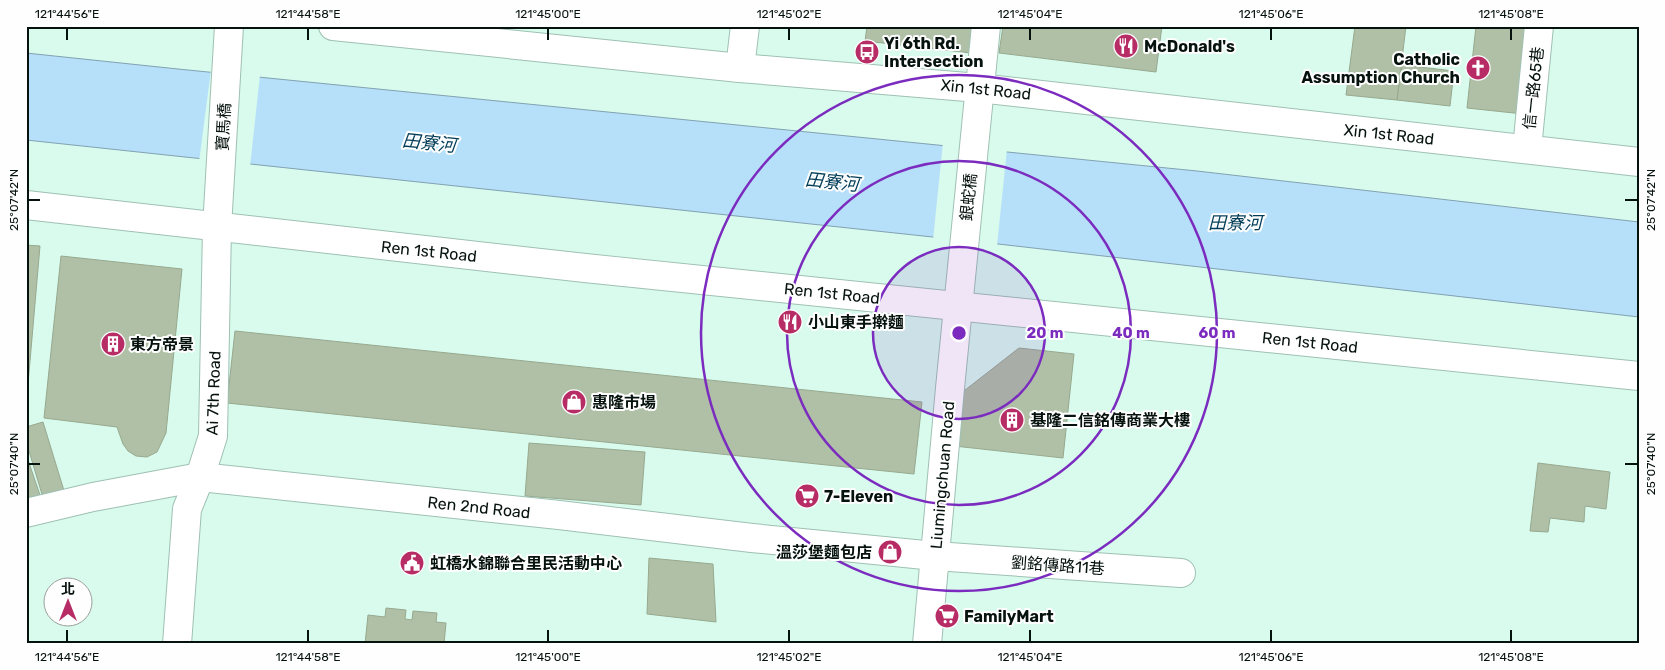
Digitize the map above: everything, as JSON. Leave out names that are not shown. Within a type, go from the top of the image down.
[{"type":"street","name":"寶馬橋","points":[[217,227],[229,26]]},
{"type":"street","name":"Xin 1st Road","points":[[333,26],[740,68],[980,88],[1639,162]]},
{"type":"street","points":[[740,68],[745,26]]},
{"type":"street","name":"銀蛇橋","points":[[958,305],[986,26]]},
{"type":"street","name":"信一路65巷","points":[[1527,149],[1539,26]]},
{"type":"street","name":"Ren 1st Road","points":[[26,205],[585,268],[1639,376]]},
{"type":"street","name":"Ai 7th Road","points":[[177,644],[187,509],[200,477],[212,436],[217,227]]},
{"type":"street","name":"Liumingchuan Road","points":[[927,644],[958,305]]},
{"type":"street","name":"Ren 2nd Road","points":[[26,513],[93,497],[200,477],[559,515],[752,538],[935,556]]},
{"type":"street","name":"劉銘傳路11巷","points":[[935,556],[1181,573]]},
{"type":"water","name":"田寮河","points":[[26,53],[1197,171],[1639,222],[1639,317],[998,244],[26,140]]},
{"type":"pier","points":[[211,70],[260,75],[250,167],[199,162]]},
{"type":"pier","points":[[943,142],[1007,149],[997,246],[933,240]]},
{"type":"building","points":[[867,26],[974,26],[971,53],[865,41]]},
{"type":"building","points":[[1003,26],[1162,26],[1156,72],[999,53]]},
{"type":"building","points":[[1355,26],[1406,26],[1397,100],[1346,95]]},
{"type":"building","points":[[1476,26],[1533,26],[1523,114],[1467,108]]},
{"type":"building","points":[[1402,65],[1454,71],[1450,106],[1397,100]]},
{"type":"building","points":[[26,245],[40,246],[26,407]]},
{"type":"building","name":"東方帝景","points":[[61,256],[182,269],[166,433],[157,452],[147,457],[136,456],[128,451],[123,444],[117,427],[44,418]]},
{"type":"building","name":"惠隆市場","points":[[235,331],[922,402],[914,474],[227,403]]},
{"type":"building","name":"基隆二信銘傳商業大樓","points":[[1019,348],[1074,354],[1063,458],[954,446],[960,394]]},
{"type":"building","points":[[43,422],[65,494],[44,501],[26,441],[26,427]]},
{"type":"building","points":[[529,443],[645,452],[641,505],[525,496]]},
{"type":"building","points":[[26,454],[42,501],[26,505]]},
{"type":"building","points":[[1538,463],[1610,472],[1606,509],[1585,506],[1584,522],[1550,518],[1548,532],[1530,531]]},
{"type":"building","points":[[649,558],[713,564],[716,622],[647,614]]},
{"type":"building","points":[[386,608],[406,610],[405,619],[412,620],[413,611],[437,613],[436,622],[446,623],[444,644],[365,644],[368,615],[385,617]]},
{"type":"place","name":"McDonald's","points":[[1126,46]]},
{"type":"place","name":"Yi 6th Rd. Intersection","points":[[867,52]]},
{"type":"place","name":"Catholic Assumption Church","points":[[1478,68]]},
{"type":"place","name":"小山東手擀麵","points":[[790,322]]},
{"type":"place","name":"東方帝景","points":[[113,344]]},
{"type":"place","name":"惠隆市場","points":[[574,402]]},
{"type":"place","name":"基隆二信銘傳商業大樓","points":[[1012,420]]},
{"type":"place","name":"7-Eleven","points":[[807,496]]},
{"type":"place","name":"溫莎堡麵包店","points":[[890,552]]},
{"type":"place","name":"虹橋水錦聯合里民活動中心","points":[[412,563]]},
{"type":"place","name":"FamilyMart","points":[[947,616]]}]
